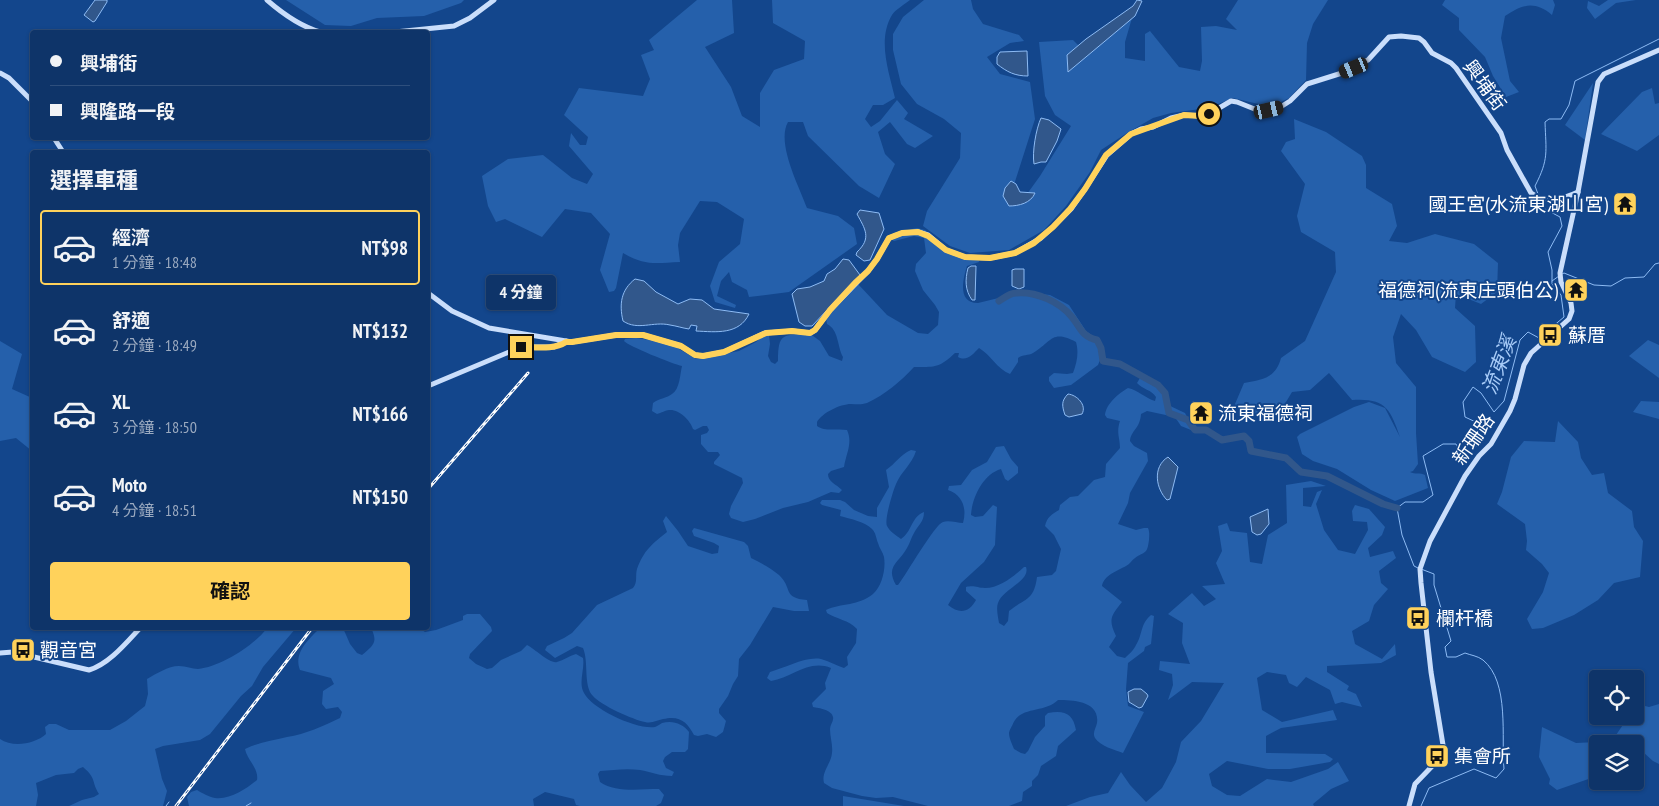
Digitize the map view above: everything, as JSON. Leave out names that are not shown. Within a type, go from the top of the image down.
[{"type":"street","points":[[267,0],[284,15],[312,30]]},
{"type":"street","points":[[415,30],[454,26],[470,18],[494,0]]},
{"type":"street","name":"興埔街","points":[[430,294],[452,311],[489,328],[566,342],[616,335],[643,335],[681,346],[695,355],[703,356],[724,352],[766,333],[792,331],[810,333],[815,330],[830,310],[868,271],[889,238],[902,233],[918,232],[928,236],[946,250],[965,257],[990,258],[1015,253],[1034,243],[1053,227],[1085,189],[1106,155],[1131,134],[1177,117],[1209,114],[1231,101],[1258,110],[1279,108],[1290,101],[1307,84],[1342,73],[1368,60],[1389,37],[1395,36],[1419,38],[1432,54],[1451,63],[1456,68],[1501,133],[1528,188],[1536,196],[1564,199],[1578,192]]},
{"type":"street","points":[[1578,192],[1598,82],[1604,74],[1659,50]]},
{"type":"street","points":[[0,73],[9,78],[30,99]]},
{"type":"street","name":"新珊路","points":[[1409,806],[1415,784],[1440,758],[1443,745],[1431,672],[1420,569],[1430,542],[1465,476],[1479,456],[1491,444],[1510,410],[1515,399],[1524,365],[1531,353],[1569,319],[1572,311],[1571,303],[1561,282],[1560,273],[1578,192]]},
{"type":"street","points":[[550,338],[553,343],[550,347]]},
{"type":"street","points":[[430,385],[521,347],[550,347],[562,345],[566,342]]},
{"type":"street","points":[[0,653],[13,652],[89,670],[97,668],[138,630]]},
{"type":"shaded area","points":[[95,0],[107,0],[107,2],[93,22],[84,15]]},
{"type":"shaded area","points":[[286,0],[464,0],[461,3],[424,16],[377,18],[351,26],[325,25]]},
{"type":"shaded area","points":[[697,0],[732,0],[734,33],[705,47],[731,87],[742,116],[760,127],[760,93],[774,70],[804,59],[805,41],[773,23],[772,0],[910,0],[892,15],[885,35],[887,67],[895,98],[883,105],[873,105],[865,119],[871,127],[880,121],[897,100],[908,113],[904,119],[933,136],[915,148],[907,144],[890,122],[878,132],[885,154],[895,164],[879,198],[859,186],[808,136],[803,122],[788,122],[785,131],[787,153],[794,177],[807,208],[838,216],[854,228],[857,244],[789,292],[749,297],[747,290],[732,282],[729,272],[721,281],[717,296],[736,305],[735,308],[715,302],[710,286],[719,262],[740,244],[744,219],[717,202],[700,201],[680,233],[678,245],[680,262],[644,262],[623,253],[616,288],[614,291],[609,292],[600,270],[610,234],[591,213],[565,209],[542,237],[505,219],[496,222],[488,206],[482,176],[508,159],[543,155],[572,178],[587,184],[593,174],[569,146],[571,133],[580,145],[586,145],[588,137],[564,115],[579,88],[643,96],[650,79],[641,55],[654,50],[649,40]]},
{"type":"shaded area","points":[[924,0],[971,0],[973,9],[983,24],[1019,35],[1024,41],[1010,43],[987,57],[1000,74],[1030,82],[1035,119],[1011,194],[1022,201],[1071,126],[1055,115],[1045,96],[1039,42],[1073,40],[1085,52],[1122,13],[1132,18],[1125,42],[1125,58],[1145,61],[1145,34],[1150,31],[1179,67],[1200,71],[1202,61],[1201,27],[1216,26],[1237,30],[1226,19],[1238,0],[1328,0],[1313,24],[1307,43],[1306,80],[1289,98],[1271,107],[1233,98],[1208,108],[1171,113],[1153,118],[1101,150],[1090,172],[1066,206],[1044,230],[1009,250],[970,253],[950,246],[923,226],[927,211],[960,158],[961,133],[944,119],[917,104],[901,84],[893,50],[893,34],[903,17]]},
{"type":"shaded area","points":[[1137,0],[1142,1],[1135,16],[1068,72],[1067,55],[1086,39],[1133,6]]},
{"type":"shaded area","points":[[1445,0],[1553,0],[1555,5],[1552,15],[1539,7],[1528,6],[1517,9],[1505,16],[1501,38],[1510,81],[1519,92],[1506,97],[1493,76],[1485,57],[1459,30],[1459,18],[1442,5]]},
{"type":"shaded area","points":[[1608,0],[1636,0],[1616,3],[1595,19],[1587,8],[1588,1],[1599,6]]},
{"type":"shaded area","points":[[1027,51],[1028,76],[1011,73],[997,64],[997,57],[1000,52]]},
{"type":"shaded area","points":[[1593,83],[1585,140],[1565,125]]},
{"type":"shaded area","points":[[1652,88],[1655,104],[1659,103],[1659,135],[1637,151],[1601,134],[1642,92]]},
{"type":"shaded area","points":[[1041,118],[1049,120],[1061,129],[1046,162],[1034,164],[1035,141]]},
{"type":"shaded area","points":[[1294,119],[1326,132],[1362,156],[1366,165],[1366,188],[1392,204],[1397,226],[1389,241],[1407,243],[1435,234],[1474,244],[1498,263],[1497,292],[1481,304],[1456,294],[1455,308],[1475,326],[1476,362],[1465,372],[1432,357],[1416,330],[1401,314],[1393,337],[1396,363],[1416,387],[1418,464],[1410,472],[1425,475],[1428,488],[1395,501],[1371,490],[1337,469],[1313,461],[1302,454],[1297,437],[1354,407],[1369,402],[1385,408],[1400,437],[1389,412],[1385,407],[1379,403],[1352,400],[1329,373],[1310,390],[1292,392],[1280,412],[1242,417],[1235,404],[1244,383],[1262,379],[1272,374],[1279,365],[1281,358],[1305,341],[1336,272],[1335,252],[1301,232],[1297,216],[1305,184],[1281,151],[1286,142],[1295,139]]},
{"type":"shaded area","points":[[1011,181],[1016,184],[1020,192],[1035,193],[1031,199],[1024,203],[1009,206],[1003,196],[1005,188]]},
{"type":"shaded area","points":[[860,210],[879,213],[884,229],[870,260],[864,261],[856,255],[866,238],[866,233],[857,214]]},
{"type":"shaded area","points":[[917,228],[925,230],[942,248],[978,258],[979,262],[967,266],[963,283],[964,295],[971,302],[978,303],[1019,293],[1032,293],[1050,295],[1069,305],[1086,331],[1097,339],[1101,347],[1102,355],[1098,365],[1071,385],[1054,388],[1049,381],[1049,377],[1054,373],[1073,373],[1077,358],[1076,342],[1068,338],[1056,337],[1033,353],[1018,358],[1018,362],[1010,374],[1001,369],[979,348],[972,355],[964,359],[958,357],[959,353],[955,353],[937,366],[914,367],[880,396],[865,404],[847,404],[837,407],[823,415],[817,422],[817,426],[820,428],[847,430],[849,435],[844,467],[831,471],[828,474],[831,481],[842,490],[839,493],[831,492],[808,502],[783,508],[743,522],[731,518],[729,514],[731,506],[743,483],[742,478],[714,464],[720,455],[718,452],[708,452],[701,444],[701,435],[709,430],[707,426],[695,430],[687,419],[677,411],[668,410],[657,414],[652,411],[653,403],[675,392],[682,366],[633,347],[624,341],[625,339],[636,338],[669,343],[696,359],[739,351],[763,336],[769,335],[768,356],[771,362],[775,364],[778,361],[779,345],[784,337],[809,333],[820,341],[829,356],[842,361],[843,357],[836,334],[827,324],[826,318],[845,292],[858,284],[887,315],[918,333],[928,334],[938,325],[939,312],[923,290],[915,271],[916,264],[926,253],[924,238],[914,236],[894,241],[889,238],[893,233]]},
{"type":"shaded area","points":[[843,259],[849,260],[860,275],[812,326],[805,326],[799,322],[792,294],[797,289],[810,287],[824,281],[827,274],[835,269]]},
{"type":"shaded area","points":[[976,266],[975,300],[972,300],[966,285],[968,268]]},
{"type":"shaded area","points":[[1024,269],[1024,287],[1019,289],[1012,286],[1012,270]]},
{"type":"shaded area","points":[[635,279],[644,281],[656,292],[678,304],[690,299],[702,300],[714,309],[749,314],[739,326],[719,332],[696,331],[697,326],[691,325],[689,329],[664,324],[640,326],[629,324],[623,321],[621,303],[624,293]]},
{"type":"shaded area","points":[[1648,340],[1659,345],[1659,378],[1629,356]]},
{"type":"shaded area","points":[[0,341],[22,354],[12,389],[30,397],[30,449],[16,438],[0,441]]},
{"type":"shaded area","points":[[1140,378],[1148,379],[1166,391],[1166,404],[1185,413],[1193,429],[1181,426],[1175,417],[1147,411],[1141,414],[1139,423],[1130,441],[1134,446],[1147,453],[1148,461],[1130,493],[1128,503],[1118,524],[1136,530],[1148,528],[1149,540],[1145,552],[1111,574],[1103,582],[1102,586],[1122,602],[1115,611],[1111,621],[1116,636],[1109,647],[1117,656],[1125,658],[1135,647],[1147,618],[1151,615],[1154,616],[1151,644],[1145,647],[1144,651],[1128,663],[1126,689],[1128,706],[1144,712],[1123,753],[1097,741],[1094,732],[1097,716],[1090,706],[1078,701],[1058,700],[1046,707],[1026,712],[1015,719],[1009,735],[1014,749],[1025,754],[1035,737],[1045,726],[1045,716],[1048,713],[1059,712],[1067,714],[1073,720],[1076,730],[1058,746],[1056,756],[1041,766],[1038,775],[1032,781],[1032,786],[1023,792],[1022,801],[1009,806],[928,806],[893,797],[876,798],[862,796],[832,788],[824,783],[824,775],[832,753],[830,729],[833,717],[828,711],[813,707],[812,703],[826,689],[825,683],[831,668],[823,666],[807,667],[779,679],[771,681],[767,678],[770,672],[809,659],[821,659],[844,668],[848,665],[847,657],[856,643],[857,629],[827,613],[826,610],[862,601],[873,594],[881,582],[884,562],[875,534],[869,526],[840,516],[841,510],[822,505],[820,503],[822,500],[840,500],[854,510],[868,516],[877,517],[877,508],[889,487],[886,470],[907,452],[911,450],[916,451],[896,484],[886,523],[891,532],[901,539],[905,536],[916,517],[924,512],[922,521],[908,546],[894,565],[893,579],[896,585],[898,585],[939,525],[945,521],[963,523],[963,503],[957,495],[948,490],[949,486],[961,485],[972,470],[987,462],[996,447],[1004,446],[1018,467],[1018,473],[1008,481],[1005,479],[1001,469],[989,476],[976,494],[971,515],[975,517],[983,516],[993,505],[997,507],[995,545],[984,562],[961,583],[948,605],[956,610],[967,610],[976,600],[966,591],[966,587],[985,588],[996,586],[1026,567],[1024,577],[1005,593],[998,603],[999,623],[1004,626],[1008,621],[1009,611],[1028,598],[1034,591],[1037,577],[1052,575],[1056,571],[1061,549],[1054,535],[1045,526],[1048,518],[1059,510],[1060,505],[1070,497],[1078,496],[1094,480],[1105,477],[1106,464],[1120,448],[1118,432],[1120,421],[1107,418],[1105,415],[1110,403],[1128,388],[1155,401],[1156,397],[1150,391],[1137,383]]},
{"type":"shaded area","points":[[1068,394],[1075,396],[1080,401],[1083,407],[1082,414],[1069,417],[1065,415],[1063,404]]},
{"type":"shaded area","points":[[1641,401],[1659,402],[1659,419],[1633,412]]},
{"type":"shaded area","points":[[1558,421],[1578,442],[1581,458],[1592,475],[1604,473],[1608,493],[1632,511],[1634,527],[1643,541],[1640,577],[1614,583],[1598,600],[1574,615],[1543,628],[1532,629],[1527,619],[1543,592],[1549,573],[1526,550],[1525,524],[1497,504],[1511,457],[1524,441],[1555,442]]},
{"type":"shaded area","points":[[1168,457],[1178,467],[1170,499],[1167,500],[1160,490],[1157,478],[1160,466]]},
{"type":"shaded area","points":[[1311,481],[1326,486],[1303,488],[1303,506],[1311,507],[1317,492],[1322,490],[1316,504],[1324,530],[1338,550],[1355,554],[1368,530],[1367,522],[1353,521],[1352,511],[1355,505],[1369,509],[1385,527],[1382,535],[1368,548],[1370,557],[1393,551],[1396,558],[1379,571],[1381,583],[1388,589],[1374,605],[1369,621],[1352,631],[1355,644],[1382,659],[1395,644],[1396,655],[1381,663],[1327,666],[1327,672],[1349,686],[1347,690],[1356,694],[1362,707],[1342,702],[1335,704],[1330,690],[1306,677],[1297,687],[1289,683],[1286,675],[1267,672],[1257,678],[1262,710],[1282,722],[1333,710],[1337,720],[1281,728],[1266,736],[1266,753],[1325,754],[1333,759],[1330,762],[1290,769],[1268,769],[1227,761],[1209,774],[1212,786],[1227,795],[1240,796],[1267,779],[1291,782],[1328,769],[1338,762],[1349,781],[1331,789],[1313,804],[1314,806],[1066,806],[1090,797],[1108,793],[1121,772],[1146,802],[1162,788],[1176,762],[1181,742],[1201,721],[1224,683],[1192,682],[1168,700],[1173,685],[1172,674],[1159,670],[1160,661],[1190,664],[1182,643],[1183,623],[1168,614],[1192,593],[1204,606],[1216,599],[1202,586],[1225,584],[1216,563],[1222,551],[1218,526],[1227,523],[1230,531],[1247,533],[1250,562],[1262,564],[1268,535],[1287,523],[1286,485]]},
{"type":"shaded area","points":[[1268,509],[1269,524],[1261,534],[1257,535],[1252,532],[1250,517]]},
{"type":"shaded area","points":[[666,516],[688,546],[712,554],[718,553],[719,546],[694,536],[692,531],[694,528],[744,542],[748,546],[751,558],[779,575],[791,595],[807,600],[809,611],[794,611],[773,607],[750,645],[739,659],[738,676],[719,709],[719,713],[726,721],[723,732],[716,737],[707,734],[694,735],[686,723],[678,719],[669,718],[652,722],[640,721],[610,708],[597,700],[590,692],[583,648],[577,646],[555,658],[545,650],[547,646],[572,633],[597,605],[635,586],[637,569],[643,557],[653,544],[667,532],[663,521]]},
{"type":"shaded area","points":[[467,614],[480,614],[491,627],[492,631],[470,654],[469,658],[476,664],[487,669],[492,668],[501,660],[521,651],[527,645],[554,662],[576,654],[583,658],[582,689],[584,693],[605,712],[637,725],[655,727],[662,723],[670,722],[677,723],[687,729],[689,732],[688,749],[685,752],[672,752],[663,761],[666,768],[674,772],[672,776],[630,769],[600,771],[598,774],[600,782],[613,788],[628,790],[659,789],[664,795],[661,803],[656,806],[580,806],[576,805],[574,799],[545,792],[533,799],[534,806],[189,806],[187,797],[191,792],[197,790],[206,795],[221,798],[232,796],[257,780],[255,768],[245,749],[260,743],[308,732],[340,718],[342,712],[338,707],[326,709],[322,704],[323,691],[334,684],[331,678],[300,670],[298,664],[300,652],[318,630],[344,630],[350,644],[357,653],[362,655],[374,643],[372,630],[422,630],[425,632],[463,620],[463,616]]},
{"type":"shaded area","points":[[265,630],[294,630],[263,667],[252,686],[241,696],[210,734],[200,740],[155,749],[162,779],[167,791],[163,806],[69,806],[99,794],[92,777],[83,767],[74,773],[56,775],[36,783],[38,795],[36,806],[0,806],[0,739],[5,742],[24,744],[46,734],[45,727],[49,724],[56,724],[69,730],[110,730],[126,721],[145,706],[148,694],[147,679],[175,666],[198,669],[216,664],[246,648]]},
{"type":"shaded area","points":[[1134,689],[1141,689],[1148,696],[1142,707],[1139,708],[1129,702],[1128,692]]},
{"type":"shaded area","points":[[1659,704],[1659,764],[1644,753],[1644,735],[1616,735],[1623,725],[1644,725],[1644,706],[1649,707]]},
{"type":"shaded area","points":[[1542,727],[1576,743],[1589,742],[1589,779],[1557,790],[1549,784],[1550,779],[1539,757]]},
{"type":"shaded area","points":[[843,796],[904,806],[843,806]]},
{"type":"waterway","name":"流東溪","points":[[1538,194],[1535,186],[1543,169],[1546,155],[1545,122],[1549,119],[1561,119],[1569,105],[1575,81],[1659,39]]},
{"type":"waterway","name":"流東溪","points":[[1418,568],[1414,566],[1402,535],[1397,508],[1405,502],[1423,502],[1433,495],[1423,456],[1443,444],[1456,444],[1461,455],[1476,447],[1480,424],[1465,417],[1463,402],[1473,387],[1481,393],[1494,412],[1504,401],[1520,340],[1528,332],[1539,338],[1564,317],[1561,295],[1552,284],[1552,270],[1548,252],[1562,226],[1560,217],[1543,208],[1540,200]]},
{"type":"waterway","points":[[1562,274],[1564,273],[1594,285],[1611,286],[1625,278],[1644,277],[1655,264],[1659,263]]},
{"type":"waterway","name":"流東溪","points":[[1552,281],[1559,276]]},
{"type":"waterway","points":[[999,301],[1012,294],[1024,293],[1054,302],[1072,317],[1084,334],[1097,340],[1101,348],[1103,361],[1120,364],[1158,385],[1165,393],[1169,413],[1188,420],[1195,430],[1206,430],[1222,440],[1244,436],[1249,441],[1251,451],[1286,458],[1301,472],[1327,476],[1383,504],[1397,508]]},
{"type":"waterway","name":"流東溪","points":[[1421,569],[1434,574],[1434,585],[1451,641],[1445,647],[1447,657],[1456,657],[1465,653],[1483,660],[1492,670],[1497,682],[1501,696],[1504,769],[1496,778],[1474,769],[1429,788],[1421,806]]},
{"type":"waterway","points":[[166,806],[169,802]]},
{"type":"waterway","points":[[246,806],[251,803]]},
{"type":"railway","points":[[430,487],[528,373]]},
{"type":"railway","points":[[176,806],[310,630]]},
{"type":"place","name":"國王宮(水流東湖山宮)","points":[[1625,204]]},
{"type":"place","name":"福德祠(流東庄頭伯公)","points":[[1576,290]]},
{"type":"place","name":"蘇厝","points":[[1550,335]]},
{"type":"place","name":"流東福德祠","points":[[1201,413]]},
{"type":"place","name":"欄杆橋","points":[[1418,618]]},
{"type":"place","name":"觀音宮","points":[[23,650]]},
{"type":"place","name":"集會所","points":[[1437,756]]},
{"type":"route","points":[[521,347],[542,348],[592,338],[616,335],[643,335],[681,346],[695,355],[703,356],[724,352],[766,333],[792,331],[810,333],[815,330],[830,310],[868,271],[889,238],[902,233],[918,232],[928,236],[946,250],[965,257],[990,258],[1015,253],[1034,243],[1053,227],[1085,189],[1106,155],[1131,134],[1141,129],[1153,127],[1171,118],[1184,115],[1201,116],[1209,114]]}]
